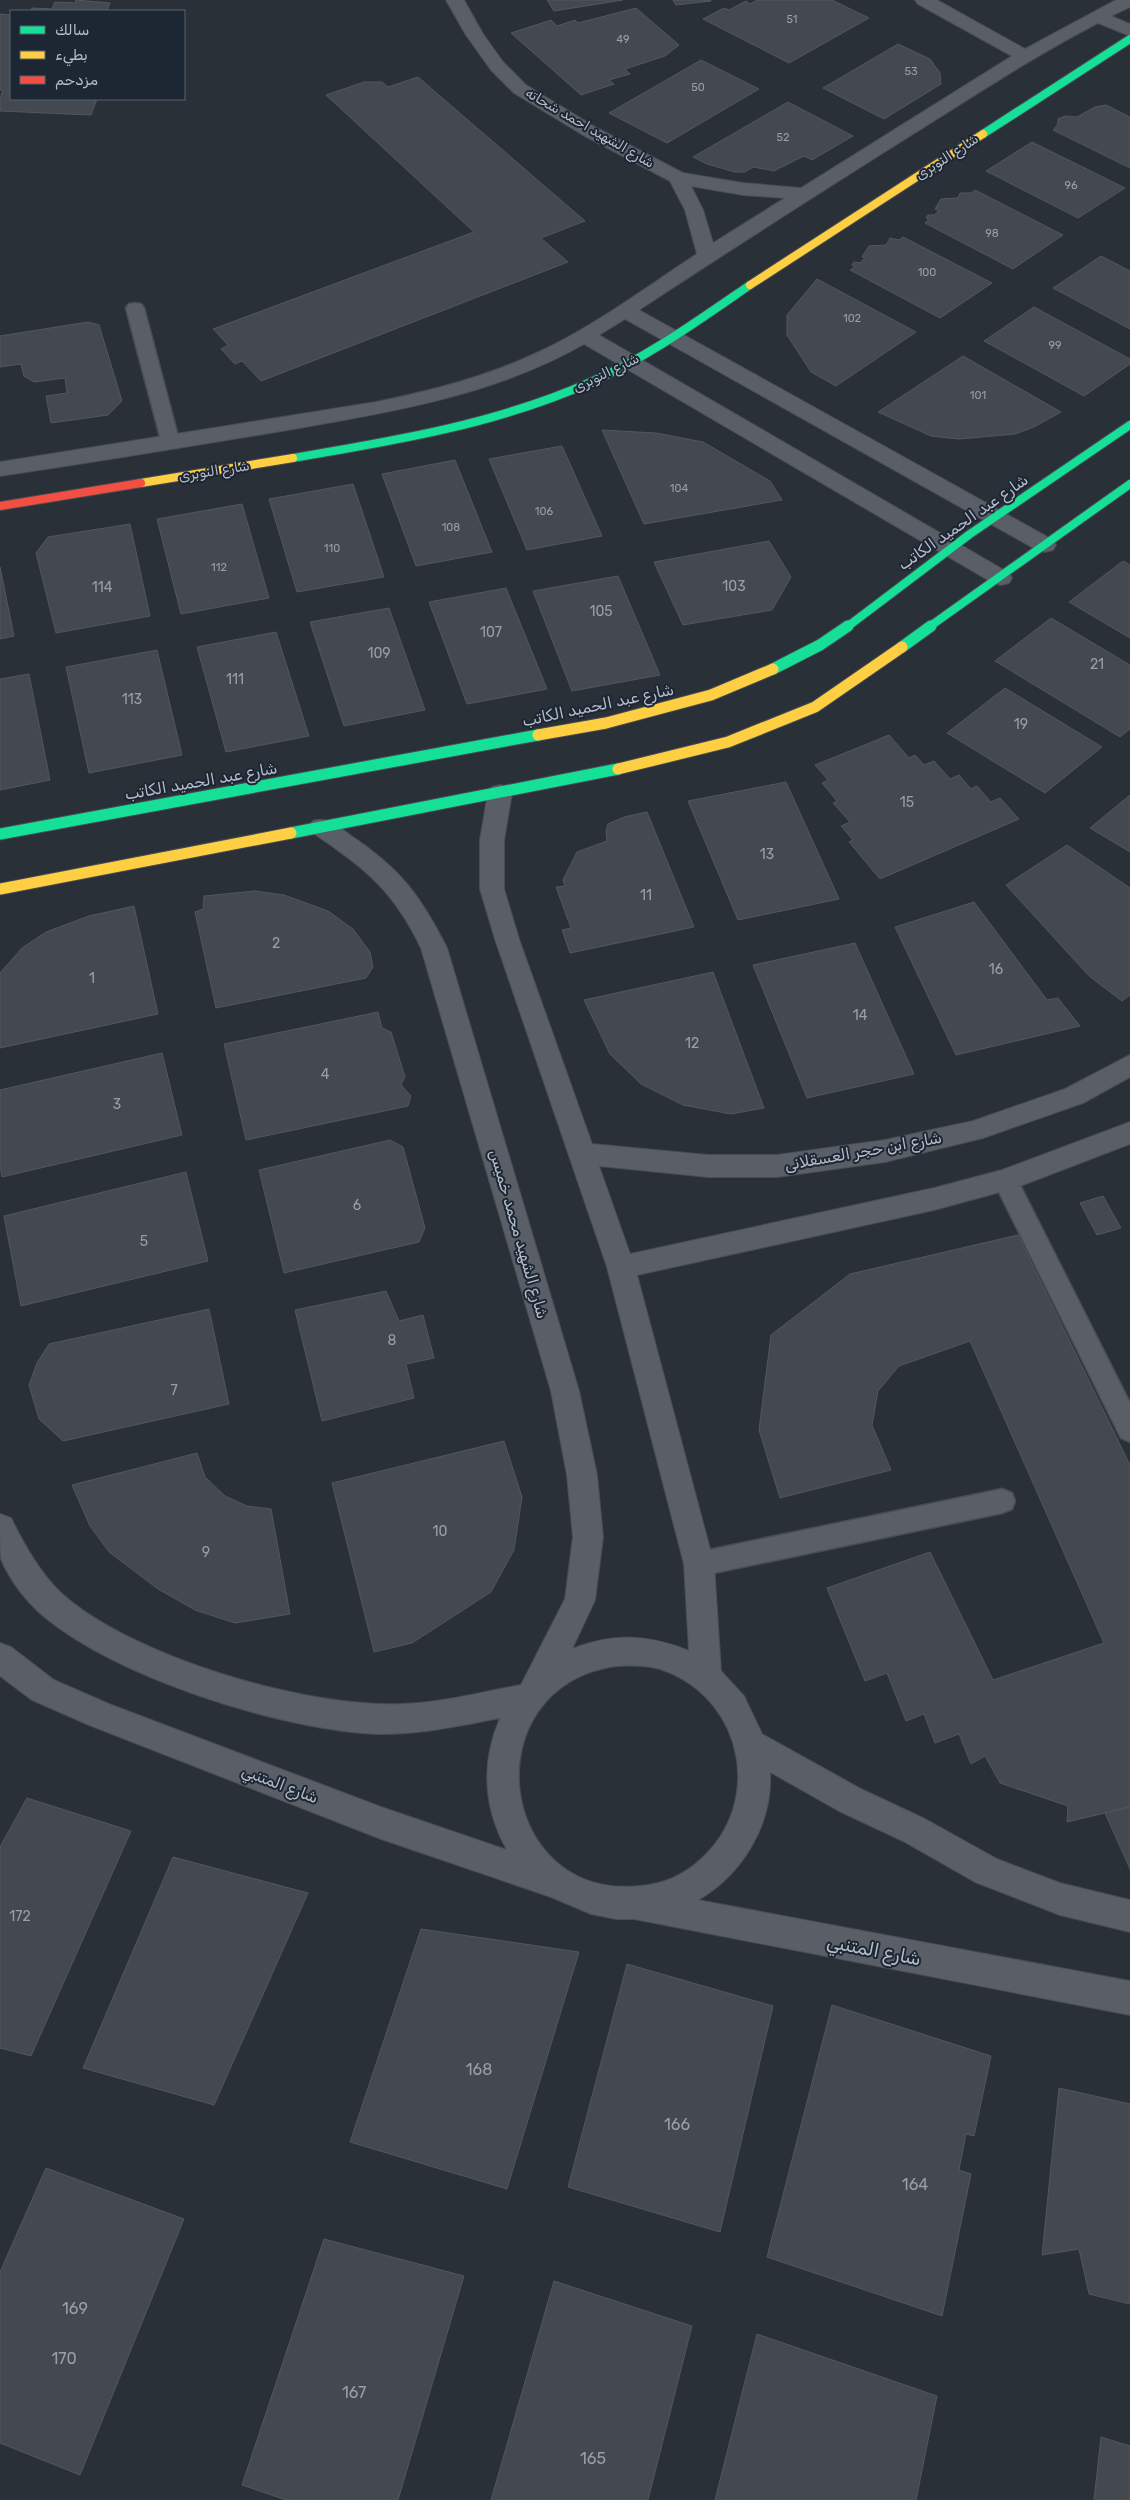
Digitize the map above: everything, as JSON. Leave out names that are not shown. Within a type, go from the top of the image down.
[{"type":"street","name":"شارع الشهيد احمد شحاته","points":[[455,0],[475,35],[497,66],[520,88],[589,131],[678,178],[743,189],[807,194]]},
{"type":"street","points":[[924,0],[1024,56]]},
{"type":"street","points":[[0,469],[171,444],[368,410],[450,393],[516,370],[626,311],[707,256],[1024,56],[1130,0]]},
{"type":"street","points":[[1098,16],[1130,31]]},
{"type":"street","name":"شارع النوبرى","points":[[0,506],[390,442],[504,413],[568,392],[630,362],[673,337],[762,276],[1130,39]]},
{"type":"street","points":[[678,178],[694,210],[707,256]]},
{"type":"street","points":[[626,311],[1045,545]]},
{"type":"street","points":[[584,335],[1000,578]]},
{"type":"street","name":"شارع عبد الحميد الكاتب","points":[[0,834],[606,723],[711,695],[802,657],[831,639],[950,548],[1130,425]]},
{"type":"street","points":[[0,889],[625,768],[728,742],[815,707],[853,683],[1130,484]]},
{"type":"street","points":[[500,793],[492,840],[492,889],[507,939],[620,1267],[700,1564],[706,1678]]},
{"type":"street","name":"شارع الشهيد محمد خميس","points":[[321,827],[360,853],[392,881],[416,913],[434,948],[565,1391],[582,1475],[588,1537],[580,1600],[532,1692],[504,1737],[497,1780],[508,1824],[533,1862],[571,1888]]},
{"type":"street","name":"شارع ابن حجر العسقلانى","points":[[582,1154],[708,1166],[776,1166],[885,1151],[974,1131],[1074,1096],[1130,1065]]},
{"type":"street","points":[[620,1267],[925,1201],[1005,1180],[1130,1133]]},
{"type":"street","points":[[0,1527],[19,1565],[58,1609],[103,1640],[171,1669],[243,1695],[341,1716],[400,1719],[532,1692],[592,1656],[651,1654],[706,1678],[736,1708],[754,1746],[758,1793],[742,1838],[711,1874],[666,1896],[617,1901],[593,1897],[571,1888]]},
{"type":"street","name":"شارع المتنبي","points":[[0,1657],[43,1690],[100,1715],[381,1823],[571,1888]]},
{"type":"street","points":[[754,1746],[988,1871],[1060,1899],[1130,1916]]},
{"type":"street","name":"شارع المتنبي","points":[[617,1901],[1130,1998]]},
{"type":"lane","points":[[135,308],[171,444]]},
{"type":"lane","points":[[1005,1180],[1130,1430]]},
{"type":"lane","points":[[700,1564],[1002,1501]]},
{"type":"building","points":[[76,0],[110,3],[107,10],[31,10],[32,8],[52,9],[55,2],[75,3]]},
{"type":"building","points":[[547,0],[623,0],[554,11]]},
{"type":"building","points":[[673,0],[711,0],[711,1],[676,5]]},
{"type":"building","points":[[757,0],[832,0],[869,18],[789,63],[703,19],[724,8],[729,10],[746,1],[750,4]]},
{"type":"building","points":[[636,8],[679,45],[665,56],[625,69],[630,74],[609,80],[614,84],[581,95],[511,33],[551,20],[557,26],[575,20],[578,23]]},
{"type":"building","points":[[0,14],[10,15],[10,100],[97,100],[91,115],[0,111],[0,98],[3,90],[0,90]]},
{"type":"building","points":[[898,44],[930,59],[940,73],[941,84],[884,119],[823,88]]},
{"type":"building","points":[[701,60],[759,89],[667,143],[609,113]]},
{"type":"building","points":[[418,77],[585,221],[541,238],[568,262],[261,381],[242,361],[235,364],[221,349],[228,345],[213,329],[474,232],[326,95],[364,82],[382,82],[388,87]]},
{"type":"building","points":[[788,102],[853,136],[812,160],[804,156],[774,171],[753,167],[745,172],[735,172],[707,164],[693,157]]},
{"type":"building","points":[[1106,105],[1130,117],[1130,168],[1053,130],[1058,124],[1058,119],[1065,116],[1077,117],[1095,107]]},
{"type":"building","points":[[1032,142],[1125,188],[1078,218],[986,171]]},
{"type":"building","points":[[975,190],[1063,235],[1013,269],[925,223],[929,219],[926,218],[928,215],[934,215],[939,211],[935,209],[941,199],[958,198],[960,193],[971,193]]},
{"type":"building","points":[[903,237],[992,283],[940,318],[850,270],[855,267],[852,265],[854,262],[860,263],[865,258],[862,257],[869,246],[886,245],[890,238],[899,240]]},
{"type":"building","points":[[1101,256],[1130,271],[1130,329],[1053,288]]},
{"type":"building","points":[[817,279],[916,332],[836,386],[811,372],[787,335],[787,315]]},
{"type":"building","points":[[1034,307],[1130,359],[1130,364],[1084,396],[984,341]]},
{"type":"building","points":[[88,322],[99,325],[122,401],[108,415],[51,423],[46,396],[67,393],[65,378],[34,382],[24,376],[21,364],[0,367],[0,336]]},
{"type":"building","points":[[963,356],[1061,412],[1034,427],[1015,434],[959,439],[931,436],[878,412]]},
{"type":"building","points":[[602,430],[656,433],[703,442],[770,481],[782,500],[644,524]]},
{"type":"building","points":[[562,446],[602,536],[527,550],[489,459]]},
{"type":"building","points":[[455,460],[492,552],[416,566],[382,474]]},
{"type":"building","points":[[353,484],[384,577],[297,592],[269,499]]},
{"type":"building","points":[[242,504],[269,598],[181,614],[157,519]]},
{"type":"building","points":[[130,524],[150,616],[56,633],[36,553],[48,537]]},
{"type":"building","points":[[769,541],[791,577],[772,610],[683,625],[654,562]]},
{"type":"building","points":[[1123,561],[1130,565],[1130,638],[1069,602]]},
{"type":"building","points":[[0,567],[14,636],[0,639]]},
{"type":"building","points":[[618,576],[660,675],[572,691],[533,591]]},
{"type":"building","points":[[506,588],[547,689],[467,704],[429,602]]},
{"type":"building","points":[[389,608],[425,710],[344,726],[310,622]]},
{"type":"building","points":[[1051,618],[1130,665],[1130,729],[1120,737],[995,661]]},
{"type":"building","points":[[276,632],[309,736],[226,752],[197,647]]},
{"type":"building","points":[[157,650],[182,755],[89,773],[66,667]]},
{"type":"building","points":[[29,674],[50,780],[0,790],[0,679]]},
{"type":"building","points":[[1005,688],[1102,747],[1045,793],[947,733]]},
{"type":"building","points":[[889,735],[909,758],[915,755],[924,765],[934,761],[950,779],[959,775],[971,789],[977,786],[991,802],[1000,798],[1019,819],[880,879],[849,842],[853,840],[841,826],[850,822],[833,803],[837,801],[822,783],[828,780],[815,765]]},
{"type":"building","points":[[786,782],[839,899],[738,920],[688,801]]},
{"type":"building","points":[[1130,795],[1130,852],[1090,828]]},
{"type":"building","points":[[647,812],[694,927],[570,953],[562,930],[571,928],[556,887],[565,886],[563,880],[577,852],[607,841],[606,831],[608,824],[624,817]]},
{"type":"building","points":[[1067,845],[1130,888],[1130,995],[1122,1001],[1089,976],[1006,885]]},
{"type":"building","points":[[255,891],[284,895],[328,911],[353,929],[370,952],[373,967],[366,978],[216,1008],[195,912],[203,909],[204,896]]},
{"type":"building","points":[[974,902],[1047,1000],[1058,998],[1080,1026],[956,1055],[895,927]]},
{"type":"building","points":[[134,906],[158,1014],[0,1048],[0,973],[22,948],[46,932],[89,916]]},
{"type":"building","points":[[855,943],[914,1074],[807,1098],[753,965]]},
{"type":"building","points":[[713,972],[764,1108],[731,1114],[683,1105],[641,1084],[610,1054],[584,1000]]},
{"type":"building","points":[[378,1012],[382,1028],[391,1032],[405,1077],[401,1085],[411,1096],[408,1106],[246,1140],[224,1044]]},
{"type":"building","points":[[162,1053],[182,1135],[2,1177],[0,1165],[0,1090]]},
{"type":"building","points":[[390,1140],[403,1147],[425,1228],[419,1242],[284,1273],[259,1170]]},
{"type":"building","points":[[186,1172],[208,1261],[21,1306],[4,1216]]},
{"type":"building","points":[[1103,1196],[1121,1228],[1097,1235],[1080,1203]]},
{"type":"building","points":[[1018,1235],[1130,1465],[1130,1807],[1067,1822],[1068,1806],[1000,1783],[985,1756],[971,1764],[959,1734],[935,1743],[924,1714],[906,1721],[887,1673],[865,1681],[827,1588],[930,1552],[993,1680],[1104,1643],[970,1341],[899,1366],[878,1391],[872,1425],[891,1470],[780,1498],[759,1430],[771,1335],[850,1274]]},
{"type":"building","points":[[386,1291],[399,1321],[423,1315],[434,1358],[406,1364],[414,1398],[322,1421],[295,1310]]},
{"type":"building","points":[[209,1309],[229,1404],[63,1441],[39,1419],[29,1385],[37,1363],[49,1344]]},
{"type":"building","points":[[504,1441],[522,1497],[514,1550],[491,1592],[412,1643],[374,1652],[332,1483]]},
{"type":"building","points":[[197,1453],[205,1477],[225,1496],[247,1506],[271,1509],[290,1614],[235,1623],[195,1610],[158,1589],[109,1552],[90,1526],[72,1485]]},
{"type":"building","points":[[27,1798],[131,1831],[31,2056],[0,2048],[0,1847]]},
{"type":"building","points":[[1130,1807],[1130,1869],[1105,1813]]},
{"type":"building","points":[[173,1857],[308,1893],[214,2105],[83,2068]]},
{"type":"building","points":[[421,1929],[579,1952],[507,2189],[350,2142]]},
{"type":"building","points":[[627,1964],[773,2006],[720,2232],[568,2187]]},
{"type":"building","points":[[832,2005],[991,2056],[974,2136],[966,2134],[959,2170],[971,2174],[942,2316],[767,2257]]},
{"type":"building","points":[[1059,2088],[1130,2104],[1130,2304],[1089,2294],[1079,2249],[1042,2255]]},
{"type":"building","points":[[46,2168],[184,2219],[80,2475],[0,2443],[0,2272]]},
{"type":"building","points":[[324,2239],[464,2276],[398,2500],[286,2500],[242,2485]]},
{"type":"building","points":[[554,2281],[692,2326],[648,2500],[491,2500]]},
{"type":"building","points":[[757,2334],[937,2396],[916,2500],[715,2500]]},
{"type":"building","points":[[1101,2437],[1130,2446],[1130,2500],[1094,2500]]},
{"type":"traffic: fast","points":[[983,134],[1130,39]]},
{"type":"traffic: fast","points":[[293,458],[363,446],[466,424],[500,415],[567,392],[615,370],[662,344],[750,285]]},
{"type":"traffic: fast","points":[[773,669],[797,658],[842,631],[970,534],[1130,425]]},
{"type":"traffic: fast","points":[[902,647],[1130,484]]},
{"type":"traffic: fast","points":[[0,834],[538,735]]},
{"type":"traffic: fast","points":[[291,833],[618,769]]},
{"type":"traffic: slow","points":[[750,285],[983,134]]},
{"type":"traffic: slow","points":[[141,483],[293,458]]},
{"type":"traffic: slow","points":[[618,769],[728,742],[815,707],[902,647]]},
{"type":"traffic: slow","points":[[538,735],[606,723],[711,695],[773,669]]},
{"type":"traffic: slow","points":[[0,889],[291,833]]},
{"type":"traffic: jam","points":[[0,506],[141,483]]}]
